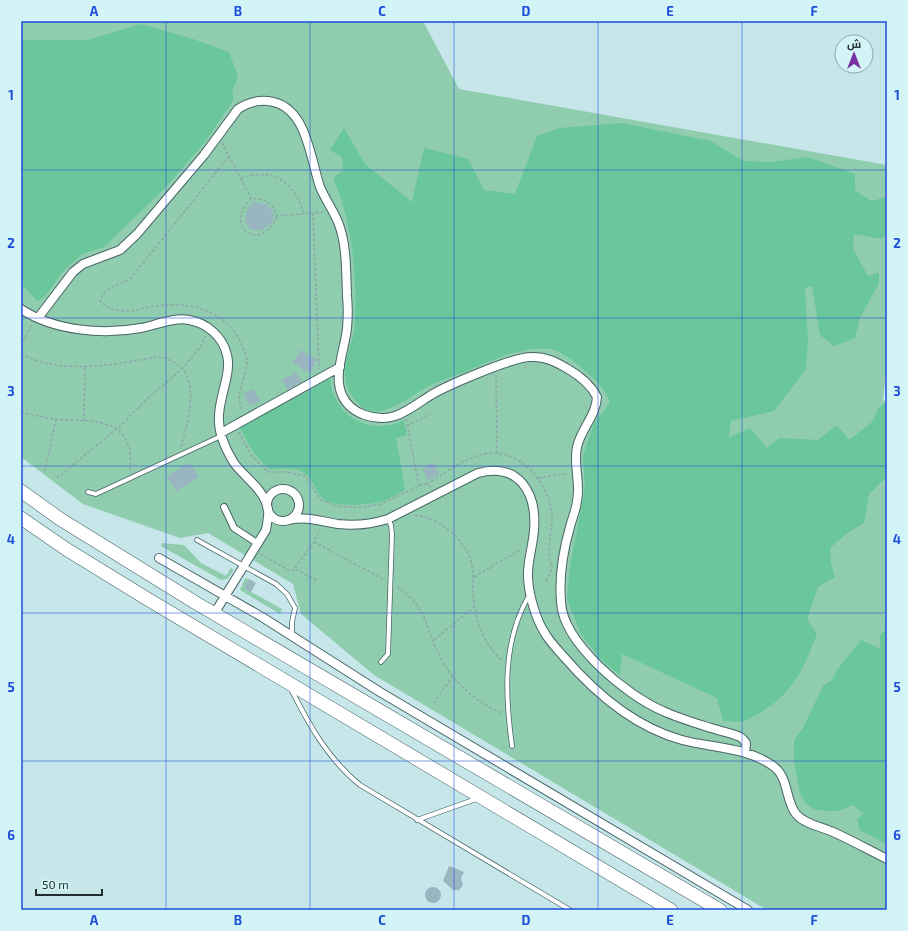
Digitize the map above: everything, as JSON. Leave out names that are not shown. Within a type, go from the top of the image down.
[{"type":"main road","points":[[21,491],[60,519],[214,614],[720,910]]},
{"type":"main road","points":[[21,518],[66,549],[671,910]]},
{"type":"street","points":[[35,321],[73,272],[83,264],[120,250],[137,234],[204,155],[238,109],[245,104],[254,102],[270,102],[286,107],[300,125],[320,188],[338,223],[346,262],[348,309],[347,329],[339,380],[341,394],[347,405],[363,414],[375,418],[395,416],[432,394],[477,374],[530,357],[552,360],[576,374],[587,383],[597,397],[597,408],[577,446],[575,463],[578,493],[577,502],[563,555],[561,581],[561,603],[566,623],[579,643],[597,664],[632,693],[646,703],[664,712],[690,722],[740,737],[746,744],[745,753]]},
{"type":"street","points":[[21,309],[35,321],[70,328],[127,330],[188,320],[200,322],[212,330],[223,342],[228,355],[228,368],[218,408],[221,434],[226,450],[235,463],[259,489],[274,518],[286,521],[303,518],[315,519],[338,524],[360,524],[388,519],[478,473],[488,470],[500,470],[511,473],[526,489],[534,516],[534,531],[528,571],[530,594],[546,635],[592,688],[618,709],[644,726],[682,740],[745,753],[774,766],[781,774],[790,802],[797,816],[832,831],[887,859]]},
{"type":"street","points":[[221,434],[236,424],[340,367]]},
{"type":"street","points":[[259,489],[276,491],[287,490],[295,495],[303,508],[315,519]]},
{"type":"street","points":[[214,614],[266,530],[269,499],[276,491]]},
{"type":"street","points":[[266,530],[286,521],[296,514],[298,510],[298,500]]},
{"type":"street","points":[[224,507],[234,528],[257,543]]},
{"type":"street","points":[[159,558],[292,636],[380,692],[748,910]]},
{"type":"lane","points":[[88,492],[96,494],[221,434]]},
{"type":"lane","points":[[381,662],[388,654],[392,535],[391,525],[388,519]]},
{"type":"lane","points":[[197,540],[276,584],[287,594],[295,608],[292,622],[292,636]]},
{"type":"lane","points":[[512,746],[508,715],[508,654],[520,611],[530,594]]},
{"type":"lane","points":[[287,682],[314,732],[336,763],[360,785],[570,910]]},
{"type":"lane","points":[[417,820],[481,797]]},
{"type":"path","points":[[221,140],[251,198]]},
{"type":"path","points":[[229,156],[131,278],[109,288],[102,294],[100,301],[106,307],[121,312],[158,305],[183,304],[217,314],[234,330],[245,352],[245,374],[239,399],[248,418]]},
{"type":"path","points":[[241,178],[263,173],[288,184],[296,193],[304,214]]},
{"type":"path","points":[[251,198],[261,199],[272,204],[277,216],[273,224],[263,234],[257,236],[249,234],[244,228],[241,218],[242,212],[251,198]]},
{"type":"path","points":[[277,216],[328,212]]},
{"type":"path","points":[[313,213],[319,379]]},
{"type":"path","points":[[21,346],[35,321]]},
{"type":"path","points":[[57,478],[117,429],[148,398],[183,368],[201,346],[205,336]]},
{"type":"path","points":[[21,354],[49,365],[85,368],[158,357],[169,358],[183,368],[189,382],[190,409],[179,455]]},
{"type":"path","points":[[84,421],[85,368]]},
{"type":"path","points":[[496,373],[497,453]]},
{"type":"path","points":[[21,412],[56,419],[107,424],[117,429],[124,436],[128,445],[130,458],[130,478]]},
{"type":"path","points":[[407,426],[430,414]]},
{"type":"path","points":[[406,416],[419,486]]},
{"type":"path","points":[[45,471],[56,419]]},
{"type":"path","points":[[236,424],[251,455],[262,467],[273,473],[286,472],[305,476],[315,494],[325,502],[337,506],[362,507],[381,504],[419,486],[427,484],[464,462],[483,454],[497,453],[514,458],[527,467],[538,478],[545,490],[552,514],[552,531],[548,558],[549,563],[556,568]]},
{"type":"path","points":[[538,478],[570,472]]},
{"type":"path","points":[[427,484],[433,490]]},
{"type":"path","points":[[413,515],[424,516],[450,530],[471,559],[474,606],[478,623],[492,650],[508,664]]},
{"type":"path","points":[[260,554],[290,571],[295,569],[314,542],[320,528]]},
{"type":"path","points":[[314,542],[390,582],[412,598],[422,611],[443,664],[452,676],[485,705],[508,715]]},
{"type":"path","points":[[473,578],[524,548]]},
{"type":"path","points":[[546,581],[553,567]]},
{"type":"path","points":[[295,569],[318,581]]},
{"type":"path","points":[[433,640],[474,606]]},
{"type":"path","points":[[434,703],[452,676]]},
{"type":"green space","points":[[21,21],[423,21],[459,89],[887,165],[887,365],[883,400],[887,403],[887,910],[767,910],[374,675],[301,614],[293,584],[208,533],[180,538],[83,504],[21,457]]},
{"type":"green space","points":[[141,24],[193,39],[229,52],[238,77],[232,91],[234,99],[205,142],[166,187],[104,247],[82,254],[63,271],[46,295],[38,301],[21,284],[21,40],[88,40]]},
{"type":"green space","points":[[621,123],[711,141],[743,161],[771,162],[808,157],[855,174],[855,190],[871,201],[887,197],[887,231],[883,239],[854,234],[853,249],[868,276],[879,273],[879,283],[860,318],[855,338],[834,346],[820,335],[812,286],[805,288],[808,340],[806,369],[774,411],[731,421],[729,437],[750,428],[767,448],[779,438],[818,440],[837,425],[849,440],[872,422],[879,407],[886,402],[887,403],[887,477],[869,494],[864,523],[847,533],[830,548],[831,563],[835,577],[818,587],[807,619],[817,634],[807,659],[795,680],[780,698],[758,714],[741,722],[723,721],[717,698],[622,654],[620,675],[600,659],[581,634],[567,599],[570,567],[585,487],[583,456],[594,423],[610,403],[603,389],[587,372],[571,359],[551,349],[539,348],[516,352],[438,382],[395,406],[386,410],[378,411],[370,411],[358,404],[350,393],[346,381],[345,365],[355,326],[354,270],[345,213],[333,178],[343,171],[342,157],[330,150],[344,128],[365,164],[412,202],[424,148],[468,159],[484,190],[515,194],[537,136],[560,128]]},
{"type":"green space","points":[[331,378],[332,391],[341,408],[356,420],[365,424],[385,426],[404,420],[407,435],[396,438],[405,490],[383,501],[351,505],[334,503],[322,498],[306,474],[294,469],[269,469],[253,452],[240,428]]},
{"type":"green space","points":[[162,543],[184,545],[201,563],[226,576],[231,568],[234,570],[227,579],[221,580],[161,546]]},
{"type":"green space","points":[[245,578],[249,579],[244,588],[282,609],[280,614],[240,590]]},
{"type":"green space","points":[[887,628],[887,844],[860,830],[857,819],[864,814],[853,805],[838,811],[825,811],[813,809],[805,802],[800,793],[794,761],[794,740],[803,728],[823,686],[832,680],[837,670],[861,640],[880,649],[880,635]]},
{"type":"building","points":[[253,201],[267,205],[272,210],[274,217],[271,224],[261,230],[255,231],[249,228],[245,222],[246,213]]},
{"type":"building","points":[[300,350],[317,360],[310,373],[293,363]]},
{"type":"building","points":[[296,372],[302,382],[288,390],[282,380]]},
{"type":"building","points":[[253,389],[260,401],[250,406],[243,394]]},
{"type":"building","points":[[434,462],[439,474],[427,480],[422,468]]},
{"type":"building","points":[[190,463],[199,477],[176,491],[166,476]]},
{"type":"building","points":[[249,579],[256,583],[251,592],[244,588]]},
{"type":"building","points":[[449,866],[464,872],[461,878],[463,885],[459,890],[453,890],[443,881]]},
{"type":"building","points":[[430,887],[436,887],[441,892],[439,901],[436,903],[430,903],[425,898],[425,892]]}]
